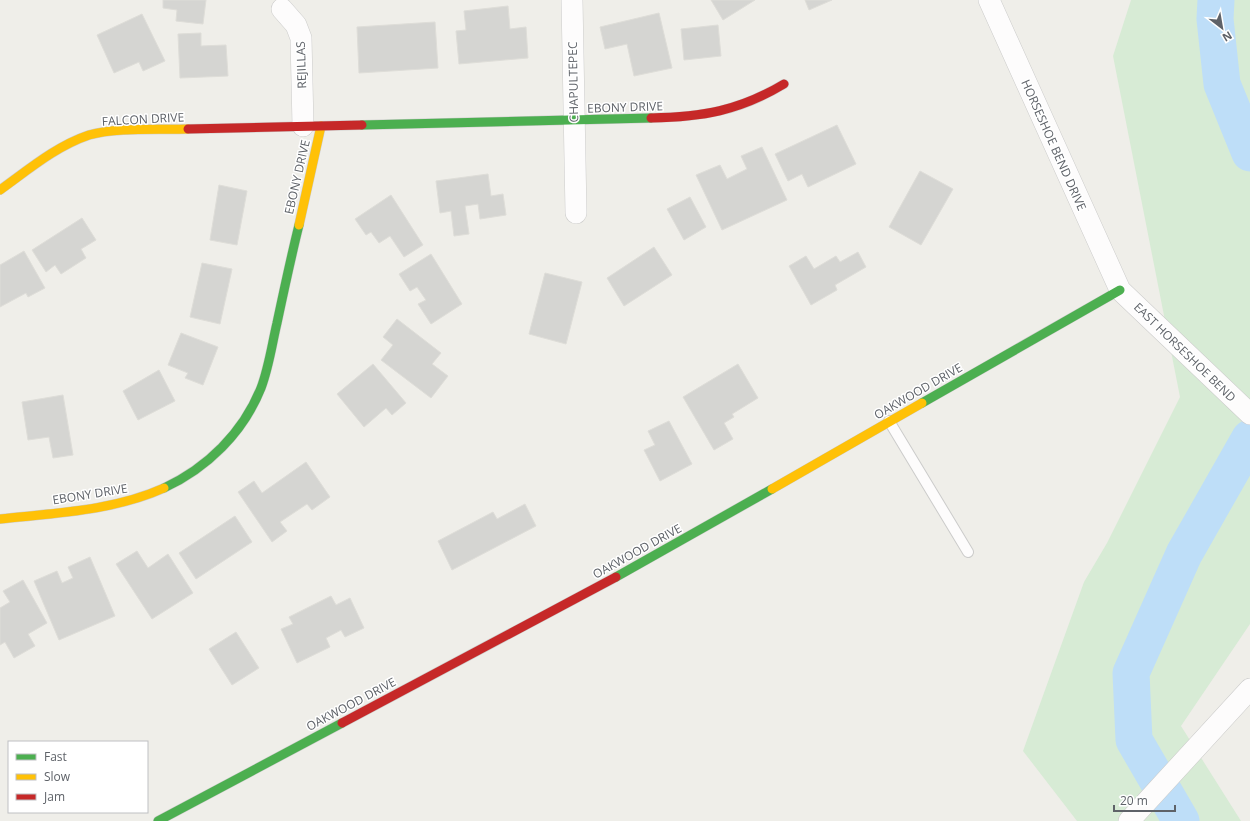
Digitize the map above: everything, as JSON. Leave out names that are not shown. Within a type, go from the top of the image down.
[{"type":"street","name":"CHAPULTEPEC","points":[[572,0],[576,213]]},
{"type":"street","name":"HORSESHOE BEND DRIVE","points":[[989,0],[1120,290]]},
{"type":"street","name":"REJILLAS","points":[[282,9],[296,25],[301,38],[312,126]]},
{"type":"street","name":"EBONY DRIVE","points":[[0,519],[113,504],[142,498],[173,485],[204,466],[218,453],[242,425],[259,392],[269,357],[312,126],[690,117],[710,114],[749,103],[784,84]]},
{"type":"street","name":"FALCON DRIVE","points":[[0,190],[59,150],[90,135],[118,131],[312,126]]},
{"type":"street","name":"EAST HORSESHOE BEND","points":[[1120,290],[1250,414]]},
{"type":"street","name":"OAKWOOD DRIVE","points":[[158,821],[638,565],[1120,290]]},
{"type":"street","points":[[1129,821],[1250,688]]},
{"type":"lane","points":[[889,421],[968,552]]},
{"type":"green space","points":[[1131,0],[1250,0],[1250,624],[1181,726],[1241,821],[1077,821],[1023,751],[1084,582],[1107,543],[1180,397],[1113,56]]},
{"type":"building","points":[[163,0],[206,0],[203,24],[176,21],[177,10],[163,8]]},
{"type":"building","points":[[711,0],[755,0],[723,20]]},
{"type":"building","points":[[805,0],[832,0],[809,10]]},
{"type":"building","points":[[508,6],[510,29],[526,27],[528,58],[459,64],[456,31],[466,30],[464,11]]},
{"type":"building","points":[[659,13],[672,68],[634,76],[627,44],[605,49],[600,27]]},
{"type":"building","points":[[142,14],[165,61],[143,71],[139,62],[114,73],[97,35]]},
{"type":"building","points":[[435,22],[438,68],[359,73],[357,27]]},
{"type":"building","points":[[718,25],[721,56],[684,60],[681,29]]},
{"type":"building","points":[[201,33],[201,46],[226,45],[228,76],[180,78],[178,34]]},
{"type":"building","points":[[837,125],[856,164],[808,187],[802,174],[788,181],[775,154]]},
{"type":"building","points":[[762,147],[787,200],[722,230],[696,175],[720,165],[727,179],[747,169],[741,156]]},
{"type":"building","points":[[920,171],[953,189],[921,245],[889,227]]},
{"type":"building","points":[[488,174],[491,196],[503,194],[506,215],[480,219],[478,204],[465,206],[469,234],[454,236],[451,211],[440,213],[436,181]]},
{"type":"building","points":[[219,185],[247,191],[237,245],[210,240]]},
{"type":"building","points":[[391,195],[423,245],[404,257],[390,236],[379,243],[371,232],[366,235],[355,219]]},
{"type":"building","points":[[690,197],[706,227],[684,240],[667,209]]},
{"type":"building","points":[[82,218],[96,240],[81,249],[86,258],[61,274],[55,265],[46,272],[32,250]]},
{"type":"building","points":[[654,247],[672,275],[624,306],[607,278]]},
{"type":"building","points":[[24,251],[45,288],[28,297],[26,293],[0,307],[0,265]]},
{"type":"building","points":[[858,252],[866,267],[835,285],[837,290],[811,305],[789,266],[806,256],[814,269],[836,256],[840,262]]},
{"type":"building","points":[[431,254],[462,304],[431,324],[418,304],[426,300],[417,287],[410,291],[399,274]]},
{"type":"building","points":[[202,263],[232,269],[220,324],[190,317]]},
{"type":"building","points":[[545,273],[582,282],[566,344],[529,334]]},
{"type":"building","points":[[397,319],[441,353],[432,364],[448,376],[431,398],[381,360],[393,345],[383,337]]},
{"type":"building","points":[[181,333],[218,347],[203,385],[185,378],[188,373],[168,365]]},
{"type":"building","points":[[373,364],[406,403],[392,415],[386,408],[364,427],[337,394]]},
{"type":"building","points":[[738,364],[758,398],[732,414],[734,417],[724,423],[733,439],[714,450],[683,397]]},
{"type":"building","points":[[159,370],[175,401],[138,420],[123,391]]},
{"type":"building","points":[[63,395],[73,455],[53,458],[49,437],[28,440],[22,402]]},
{"type":"building","points":[[669,421],[692,464],[660,481],[644,450],[655,445],[648,431]]},
{"type":"building","points":[[306,462],[330,497],[312,510],[307,504],[280,522],[287,531],[272,542],[238,492],[254,481],[262,493]]},
{"type":"building","points":[[525,504],[536,526],[452,570],[438,541],[493,512],[497,519]]},
{"type":"building","points":[[235,516],[252,542],[196,579],[179,553]]},
{"type":"building","points":[[137,551],[148,568],[168,554],[193,593],[152,619],[116,564]]},
{"type":"building","points":[[90,557],[115,616],[59,640],[34,581],[57,571],[62,583],[73,578],[68,567]]},
{"type":"building","points":[[23,580],[47,623],[28,634],[35,646],[14,658],[5,642],[0,645],[0,608],[10,602],[3,591]]},
{"type":"building","points":[[331,596],[336,605],[350,598],[364,628],[345,637],[341,630],[326,638],[330,647],[297,663],[281,629],[293,624],[289,617]]},
{"type":"building","points":[[236,632],[259,668],[232,685],[209,649]]},
{"type":"waterway","points":[[1216,0],[1215,19],[1222,84],[1250,153]]},
{"type":"waterway","points":[[1181,821],[1134,740],[1131,673],[1184,554],[1250,438]]},
{"type":"traffic: fast","points":[[362,125],[651,118]]},
{"type":"traffic: fast","points":[[164,488],[195,470],[222,447],[234,434],[253,404],[264,380],[299,225]]},
{"type":"traffic: fast","points":[[922,403],[1120,290]]},
{"type":"traffic: fast","points":[[616,577],[772,489]]},
{"type":"traffic: fast","points":[[158,821],[342,723]]},
{"type":"traffic: slow","points":[[299,225],[321,126]]},
{"type":"traffic: slow","points":[[0,190],[65,145],[89,135],[100,132],[124,130],[188,129]]},
{"type":"traffic: slow","points":[[772,489],[922,403]]},
{"type":"traffic: slow","points":[[0,519],[83,510],[124,502],[145,496],[164,488]]},
{"type":"traffic: jam","points":[[651,118],[687,116],[720,111],[751,101],[784,84]]},
{"type":"traffic: jam","points":[[188,129],[362,125]]},
{"type":"traffic: jam","points":[[342,723],[616,577]]}]
